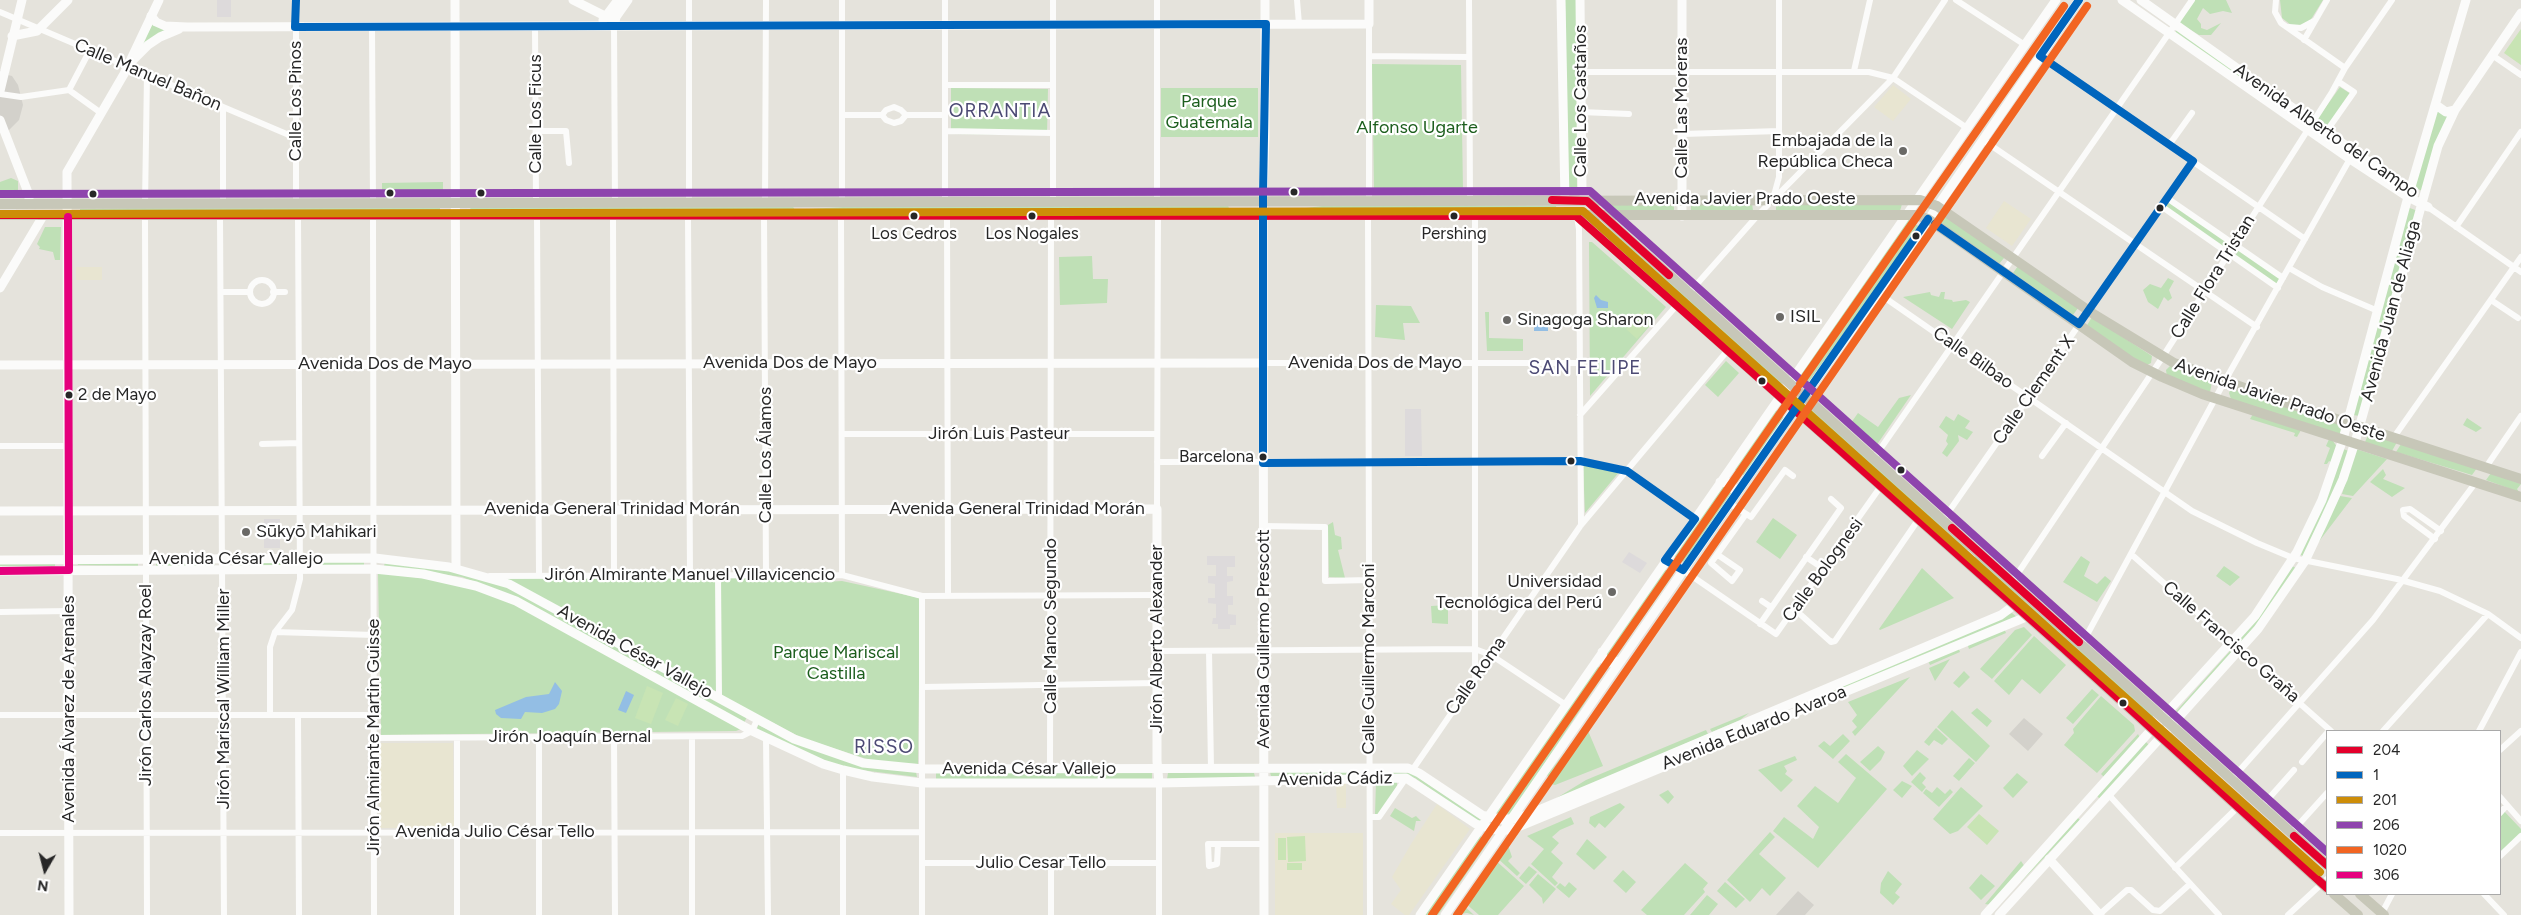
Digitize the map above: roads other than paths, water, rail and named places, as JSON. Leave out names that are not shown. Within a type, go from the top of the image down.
[{"type":"main road","points":[[0,92],[22,0]]},
{"type":"main road","points":[[12,36],[40,29],[68,0]]},
{"type":"main road","points":[[128,66],[159,0]]},
{"type":"main road","points":[[455,0],[456,568]]},
{"type":"main road","points":[[573,0],[605,16],[614,26]]},
{"type":"main road","points":[[599,26],[618,0]]},
{"type":"main road","points":[[614,26],[620,10],[628,0]]},
{"type":"main road","name":"Avenida Guillermo Prescott","points":[[1264,915],[1262,201],[1266,135],[1265,0]]},
{"type":"main road","points":[[151,16],[156,22],[165,26],[187,27],[1369,24],[1369,0]]},
{"type":"main road","name":"Calle Los Castaños","points":[[1561,0],[1564,200]]},
{"type":"main road","name":"Calle Los Castaños","points":[[1580,0],[1582,189],[1587,201]]},
{"type":"main road","name":"Calle Las Moreras","points":[[1682,0],[1682,216]]},
{"type":"main road","points":[[1420,915],[2056,0]]},
{"type":"main road","points":[[1445,915],[1795,408],[1878,293],[2079,0]]},
{"type":"main road","name":"Avenida Alberto del Campo","points":[[2122,0],[2309,125],[2326,132],[2352,156]]},
{"type":"main road","name":"Avenida Alberto del Campo","points":[[2141,0],[2352,156],[2409,195],[2424,203]]},
{"type":"main road","name":"Avenida Juan de Aliaga","points":[[1985,915],[2255,616],[2292,558],[2322,500],[2343,439],[2409,195],[2466,0]]},
{"type":"main road","name":"Avenida Juan de Aliaga","points":[[1999,915],[2239,651],[2278,603],[2305,561],[2333,504],[2355,443],[2364,428],[2417,218],[2424,203],[2434,157],[2455,110],[2521,13]]},
{"type":"main road","points":[[128,66],[137,54],[154,41],[173,31],[187,27]]},
{"type":"main road","name":"Avenida Álvarez de Arenales","points":[[69,915],[67,172],[128,66]]},
{"type":"main road","points":[[2436,105],[2446,112],[2455,110]]},
{"type":"main road","points":[[2432,116],[2443,116],[2448,122]]},
{"type":"main road","points":[[0,120],[29,195],[29,204]]},
{"type":"main road","points":[[1564,200],[1576,216],[1795,408],[1964,562],[2238,807],[2326,883]]},
{"type":"main road","name":"Avenida Javier Prado Oeste","points":[[0,204],[1917,200],[1937,206],[2088,311],[2162,357],[2224,382],[2521,479]]},
{"type":"main road","points":[[1227,215],[1231,208],[1228,201]]},
{"type":"main road","points":[[1298,201],[1294,207],[1298,215]]},
{"type":"main road","points":[[1587,201],[2326,863]]},
{"type":"main road","points":[[803,202],[803,216]]},
{"type":"main road","points":[[2404,214],[2412,210],[2417,218]]},
{"type":"main road","name":"Avenida Javier Prado Oeste","points":[[0,216],[1682,216],[1907,214],[1928,219],[2132,362],[2152,373],[2216,398],[2521,497]]},
{"type":"main road","points":[[0,288],[43,216]]},
{"type":"main road","points":[[1603,239],[1602,228],[1608,225],[1614,226]]},
{"type":"main road","points":[[2079,324],[2086,320],[2088,311]]},
{"type":"main road","name":"Avenida Dos de Mayo","points":[[0,365],[1263,363]]},
{"type":"main road","points":[[2364,428],[2361,436],[2365,446]]},
{"type":"main road","points":[[1729,470],[1734,478],[1746,480]]},
{"type":"main road","points":[[1720,482],[1731,483],[1736,494]]},
{"type":"main road","name":"Avenida General Trinidad Morán","points":[[0,511],[1157,509]]},
{"type":"main road","name":"Jirón Alberto Alexander","points":[[1157,509],[1157,768],[1159,783]]},
{"type":"main road","points":[[1964,562],[1976,549]]},
{"type":"main road","name":"Avenida César Vallejo","points":[[0,560],[375,558],[456,568],[490,576],[509,584],[586,624],[757,720],[810,746],[880,766],[923,769],[1264,768]]},
{"type":"main road","points":[[1665,560],[1683,570]]},
{"type":"main road","name":"Avenida César Vallejo","points":[[0,571],[374,569],[423,574],[476,586],[516,602],[580,635],[752,731],[823,764],[843,770],[873,777],[922,783],[1264,781]]},
{"type":"main road","name":"Avenida Eduardo Avaroa","points":[[1482,827],[1503,831],[1513,829],[1578,798],[1854,676],[2001,615],[2014,606]]},
{"type":"main road","name":"Avenida Eduardo Avaroa","points":[[1488,818],[1510,820],[1578,798],[2026,617]]},
{"type":"main road","points":[[580,635],[586,632],[586,624]]},
{"type":"main road","points":[[595,644],[595,636],[602,634]]},
{"type":"main road","points":[[1929,644],[1933,654]]},
{"type":"main road","points":[[1602,652],[1603,659],[1608,663],[1620,661]]},
{"type":"main road","points":[[1594,664],[1605,664],[1611,675]]},
{"type":"main road","points":[[1854,676],[1859,685]]},
{"type":"main road","name":"Avenida Cádiz","points":[[1264,768],[1370,773],[1406,778],[1482,827]]},
{"type":"main road","name":"Avenida Cádiz","points":[[1264,781],[1413,769],[1488,818]]},
{"type":"main road","points":[[2077,813],[2081,819],[2079,825]]},
{"type":"main road","points":[[2049,859],[2100,915]]},
{"type":"main road","points":[[2019,878],[2021,883],[2027,885]]},
{"type":"main road","points":[[2012,885],[2019,886],[2020,892]]},
{"type":"main road","points":[[2335,895],[2358,915]]},
{"type":"main road","points":[[2361,895],[2383,914]]},
{"type":"street","name":"Calle Los Pinos","points":[[296,0],[296,203]]},
{"type":"street","points":[[689,0],[689,202]]},
{"type":"street","points":[[765,202],[766,0]]},
{"type":"street","points":[[842,0],[842,202]]},
{"type":"street","points":[[945,0],[945,202]]},
{"type":"street","points":[[1053,0],[1053,201]]},
{"type":"street","points":[[1157,0],[1157,201]]},
{"type":"street","points":[[1298,0],[1299,24]]},
{"type":"street","points":[[1469,0],[1470,200]]},
{"type":"street","points":[[1773,201],[1779,177],[1779,0]]},
{"type":"street","points":[[1854,71],[1870,0]]},
{"type":"street","points":[[1689,293],[1758,215],[1893,78],[1945,0]]},
{"type":"street","points":[[1956,0],[2025,45]]},
{"type":"street","points":[[1874,458],[2192,0]]},
{"type":"street","points":[[2276,0],[2275,12],[2280,21],[2345,68]]},
{"type":"street","points":[[2304,40],[2327,0]]},
{"type":"street","name":"Calle Flora Tristan","points":[[2012,582],[2152,373],[2309,125],[2339,82],[2345,68],[2392,0]]},
{"type":"street","name":"Calle Manuel Bañon","points":[[0,12],[296,138]]},
{"type":"street","points":[[2280,21],[2293,28],[2301,28],[2320,15]]},
{"type":"street","points":[[1369,24],[1369,201]]},
{"type":"street","name":"Calle Los Ficus","points":[[535,26],[536,202]]},
{"type":"street","points":[[614,26],[615,202]]},
{"type":"street","points":[[372,27],[373,203]]},
{"type":"street","points":[[69,90],[90,50]]},
{"type":"street","points":[[2492,54],[2521,75]]},
{"type":"street","points":[[1369,56],[1470,57]]},
{"type":"street","points":[[2040,56],[2304,239]]},
{"type":"street","points":[[1581,72],[1854,71],[1893,78],[1967,128]]},
{"type":"street","points":[[145,204],[147,74]]},
{"type":"street","points":[[2326,132],[2354,92],[2339,82]]},
{"type":"street","points":[[945,85],[1053,85]]},
{"type":"street","points":[[0,92],[21,97],[69,90],[101,113]]},
{"type":"street","points":[[223,107],[223,203]]},
{"type":"street","points":[[882,115],[886,110],[894,107],[906,115],[945,115]]},
{"type":"street","points":[[1581,112],[1629,114]]},
{"type":"street","points":[[2169,145],[2192,113]]},
{"type":"street","points":[[843,115],[882,115]]},
{"type":"street","points":[[882,115],[886,120],[894,123],[901,121],[906,115]]},
{"type":"street","points":[[536,131],[566,131],[569,163]]},
{"type":"street","points":[[946,131],[1052,133]]},
{"type":"street","points":[[1683,134],[1779,131]]},
{"type":"street","points":[[2456,227],[2521,132]]},
{"type":"street","points":[[1983,140],[2257,328]]},
{"type":"street","points":[[2082,644],[2224,382],[2257,328],[2304,239],[2352,156]]},
{"type":"street","points":[[2088,311],[2193,161]]},
{"type":"street","points":[[2167,198],[2283,278]]},
{"type":"street","points":[[2424,203],[2521,272]]},
{"type":"street","points":[[2161,206],[2278,288]]},
{"type":"street","points":[[841,215],[842,575]]},
{"type":"street","points":[[947,215],[948,596]]},
{"type":"street","name":"Calle Manco Segundo","points":[[1050,769],[1051,215]]},
{"type":"street","name":"Jirón Alberto Alexander","points":[[1157,509],[1158,215]]},
{"type":"street","name":"Calle Guillermo Marconi","points":[[1368,215],[1370,915]]},
{"type":"street","points":[[1475,215],[1475,677]]},
{"type":"street","name":"Jirón Carlos Alayzay Roel","points":[[145,216],[147,915]]},
{"type":"street","points":[[537,216],[539,574]]},
{"type":"street","points":[[613,216],[614,575]]},
{"type":"street","points":[[688,216],[690,575]]},
{"type":"street","name":"Calle Los Álamos","points":[[764,216],[766,575]]},
{"type":"street","points":[[1576,216],[1579,229],[1581,525]]},
{"type":"street","name":"Jirón Mariscal William Miller","points":[[220,217],[224,915]]},
{"type":"street","points":[[270,715],[269,655],[275,632],[288,618],[295,604],[300,570],[298,217]]},
{"type":"street","name":"Jirón Almirante Martin Guisse","points":[[373,217],[375,558],[374,915]]},
{"type":"street","points":[[2394,438],[2521,257]]},
{"type":"street","points":[[2289,268],[2332,292],[2378,311]]},
{"type":"street","points":[[262,280],[268,282],[273,292],[271,299],[264,303],[256,302],[250,292],[254,282],[262,280]]},
{"type":"street","points":[[221,292],[250,292]]},
{"type":"street","points":[[273,292],[285,292]]},
{"type":"street","name":"Calle Bilbao","points":[[1878,293],[1953,343],[2192,511],[2292,558],[2405,580],[2447,594],[2488,614],[2521,638]]},
{"type":"street","points":[[2491,300],[2518,318]]},
{"type":"street","points":[[1580,415],[1677,305]]},
{"type":"street","name":"Calle Clement X","points":[[1943,520],[2079,324]]},
{"type":"street","name":"Calle Roma","points":[[1413,769],[1581,525],[1728,350]]},
{"type":"street","name":"Avenida Dos de Mayo","points":[[1263,363],[1581,363]]},
{"type":"street","points":[[2486,467],[2521,416]]},
{"type":"street","points":[[2042,456],[2066,423]]},
{"type":"street","name":"Jirón Luis Pasteur","points":[[842,434],[1157,434]]},
{"type":"street","points":[[262,444],[299,443]]},
{"type":"street","points":[[0,446],[68,446]]},
{"type":"street","points":[[1157,462],[1475,462],[1580,459],[1627,471],[1695,519]]},
{"type":"street","points":[[1730,503],[1751,518],[1785,470],[1793,476]]},
{"type":"street","points":[[2231,780],[2300,703],[2405,580],[2476,482]]},
{"type":"street","name":"Calle Bolognesi","points":[[1683,570],[1760,624],[1773,632],[1779,632],[1881,486]]},
{"type":"street","points":[[1760,624],[1841,508],[1831,499]]},
{"type":"street","points":[[2436,539],[2404,516],[2403,510],[2410,509],[2441,531]]},
{"type":"street","points":[[1718,555],[1740,570],[1732,581],[1711,565],[1746,514]]},
{"type":"street","points":[[1801,615],[1831,642],[1835,641],[1918,520]]},
{"type":"street","points":[[1264,526],[1325,527],[1325,581],[1369,580]]},
{"type":"street","name":"Calle Francisco Graña","points":[[2131,554],[2300,703],[2328,730]]},
{"type":"street","points":[[1806,557],[1824,569]]},
{"type":"street","name":"Jirón Almirante Manuel Villavicencio","points":[[490,576],[539,574],[842,575],[922,596],[1157,595]]},
{"type":"street","points":[[718,574],[719,698]]},
{"type":"street","points":[[922,596],[922,915]]},
{"type":"street","points":[[1762,601],[1771,607]]},
{"type":"street","points":[[0,612],[69,610]]},
{"type":"street","points":[[2384,730],[2488,614]]},
{"type":"street","points":[[275,632],[374,635]]},
{"type":"street","points":[[1157,651],[1475,648],[1491,654],[1566,705]]},
{"type":"street","points":[[1209,651],[1211,768]]},
{"type":"street","points":[[2480,730],[2521,652]]},
{"type":"street","points":[[923,687],[1157,683]]},
{"type":"street","points":[[0,715],[374,714]]},
{"type":"street","points":[[298,715],[299,915]]},
{"type":"street","points":[[752,731],[757,720]]},
{"type":"street","name":"Jirón Joaquín Bernal","points":[[374,738],[692,737],[742,736],[752,731]]},
{"type":"street","points":[[2501,749],[2521,731]]},
{"type":"street","points":[[2302,762],[2326,734]]},
{"type":"street","points":[[614,737],[615,915]]},
{"type":"street","points":[[692,737],[692,915]]},
{"type":"street","points":[[457,738],[457,915]]},
{"type":"street","points":[[539,738],[539,915]]},
{"type":"street","points":[[766,738],[768,915]]},
{"type":"street","points":[[843,770],[843,915]]},
{"type":"street","points":[[2262,806],[2294,770]]},
{"type":"street","points":[[1370,817],[1380,817],[1406,778]]},
{"type":"street","name":"Jirón Alberto Alexander","points":[[1159,783],[1159,915]]},
{"type":"street","points":[[2108,794],[2218,915]]},
{"type":"street","points":[[2291,833],[2326,794]]},
{"type":"street","points":[[2501,798],[2521,820]]},
{"type":"street","points":[[2501,812],[2507,805]]},
{"type":"street","points":[[2176,868],[2238,807]]},
{"type":"street","name":"Avenida Julio César Tello","points":[[0,833],[922,832]]},
{"type":"street","points":[[2501,855],[2521,836]]},
{"type":"street","points":[[1218,844],[1217,864],[1209,866],[1208,844],[1218,844],[1264,844]]},
{"type":"street","name":"Julio Cesar Tello","points":[[922,862],[1159,863]]},
{"type":"street","points":[[1051,863],[1051,915]]},
{"type":"street","points":[[2290,914],[2326,883]]},
{"type":"street","points":[[2100,915],[2127,890],[2131,890],[2153,910],[2160,910],[2190,884]]},
{"type":"street","points":[[2383,914],[2392,895]]},
{"type":"street","points":[[2485,895],[2504,915]]},
{"type":"water","points":[[1596,295],[1601,300],[1608,302],[1608,308],[1597,308],[1594,298]]},
{"type":"water","points":[[1534,324],[1548,324],[1548,331],[1534,331]]},
{"type":"water","points":[[555,682],[562,691],[559,704],[555,709],[542,713],[525,712],[521,719],[501,718],[496,714],[495,710],[526,697],[549,694]]},
{"type":"water","points":[[626,691],[634,695],[626,713],[618,710]]},
{"type":"place","name":"Embajada de la República Checa","points":[[1903,151]]},
{"type":"place","name":"Los Cedros","points":[[914,216]]},
{"type":"place","name":"Los Nogales","points":[[1032,216]]},
{"type":"place","name":"Pershing","points":[[1454,216]]},
{"type":"place","name":"ISIL","points":[[1780,317]]},
{"type":"place","name":"Sinagoga Sharon","points":[[1507,320]]},
{"type":"place","name":"2 de Mayo","points":[[69,395]]},
{"type":"place","name":"Barcelona","points":[[1263,457]]},
{"type":"place","name":"Sūkyō Mahikari","points":[[246,532]]},
{"type":"place","name":"Universidad Tecnológica del Perú","points":[[1612,592]]},
{"type":"district","name":"ORRANTIA","points":[[1000,111]]},
{"type":"district","name":"SAN FELIPE","points":[[1585,368]]},
{"type":"district","name":"RISSO","points":[[884,747]]},
{"type":"park label","name":"Parque Guatemala","points":[[1209,112]]},
{"type":"park label","name":"Alfonso Ugarte","points":[[1417,128]]},
{"type":"park label","name":"Parque Mariscal Castilla","points":[[836,663]]}]
